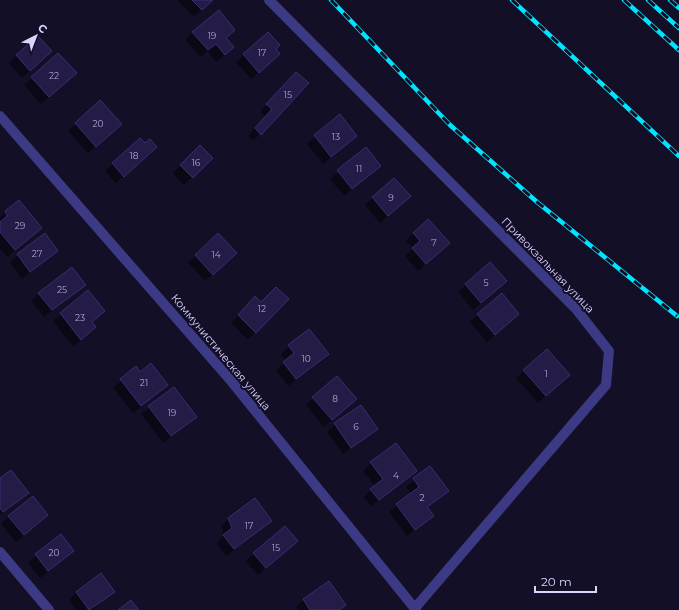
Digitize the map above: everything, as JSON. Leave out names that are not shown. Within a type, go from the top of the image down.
[{"type":"street","name":"Привокзальная улица","points":[[269,0],[571,303],[609,350],[606,385],[416,609]]},
{"type":"street","name":"Коммунистическая улица","points":[[0,116],[232,382],[416,609]]},
{"type":"street","points":[[0,552],[49,610]]},
{"type":"building","points":[[192,0],[213,0],[202,10]]},
{"type":"building","points":[[219,10],[235,30],[226,38],[234,47],[225,55],[216,44],[208,50],[192,32]]},
{"type":"building","points":[[268,32],[280,45],[276,49],[280,54],[259,73],[243,54]]},
{"type":"building","points":[[38,36],[52,51],[30,71],[16,55]]},
{"type":"building","points":[[58,53],[77,73],[49,97],[31,77]]},
{"type":"building","points":[[296,72],[309,83],[261,135],[255,128],[272,109],[266,104]]},
{"type":"building","points":[[100,100],[122,124],[96,147],[75,123]]},
{"type":"building","points":[[340,114],[357,136],[331,157],[314,135]]},
{"type":"building","points":[[140,138],[145,143],[150,139],[157,147],[124,177],[112,163]]},
{"type":"building","points":[[200,145],[213,158],[193,178],[180,165]]},
{"type":"building","points":[[366,147],[381,166],[352,189],[337,170]]},
{"type":"building","points":[[394,178],[411,196],[388,216],[372,197]]},
{"type":"building","points":[[19,200],[42,228],[15,250],[0,232],[0,222],[7,216],[5,211]]},
{"type":"building","points":[[428,219],[450,243],[426,264],[412,248],[420,241],[413,233]]},
{"type":"building","points":[[45,233],[58,251],[30,272],[17,254]]},
{"type":"building","points":[[218,233],[237,253],[213,275],[195,255]]},
{"type":"building","points":[[490,262],[507,281],[481,303],[465,284]]},
{"type":"building","points":[[72,267],[86,285],[52,310],[38,293]]},
{"type":"building","points":[[276,287],[289,299],[256,333],[238,315],[255,296],[261,302]]},
{"type":"building","points":[[88,290],[105,311],[92,322],[96,327],[81,340],[60,313]]},
{"type":"building","points":[[502,293],[519,314],[495,335],[477,314]]},
{"type":"building","points":[[309,329],[329,354],[296,379],[283,362],[294,353],[288,345]]},
{"type":"building","points":[[547,349],[570,375],[546,396],[523,370]]},
{"type":"building","points":[[151,363],[168,385],[141,406],[120,379],[136,366],[140,372]]},
{"type":"building","points":[[337,376],[357,399],[332,420],[312,397]]},
{"type":"building","points":[[174,387],[197,417],[171,436],[148,406]]},
{"type":"building","points":[[361,405],[378,429],[351,448],[334,423]]},
{"type":"building","points":[[396,443],[417,471],[379,500],[370,489],[383,479],[370,462]]},
{"type":"building","points":[[430,466],[449,491],[427,507],[434,516],[415,530],[396,504],[419,487],[413,478]]},
{"type":"building","points":[[11,470],[29,493],[3,512],[0,508],[0,478]]},
{"type":"building","points":[[33,496],[48,515],[24,535],[8,516]]},
{"type":"building","points":[[255,498],[272,521],[234,549],[223,535],[232,528],[228,518]]},
{"type":"building","points":[[285,526],[298,541],[266,568],[253,553]]},
{"type":"building","points":[[61,534],[74,551],[48,571],[35,554]]},
{"type":"building","points":[[101,573],[115,592],[89,610],[76,592]]},
{"type":"building","points":[[329,581],[346,605],[339,610],[310,610],[303,599]]},
{"type":"building","points":[[131,600],[139,610],[118,610]]},
{"type":"railway","points":[[331,0],[450,125],[537,202],[677,316]]},
{"type":"railway","points":[[512,0],[679,156]]},
{"type":"railway","points":[[624,0],[679,50]]},
{"type":"railway","points":[[648,0],[679,28]]},
{"type":"railway","points":[[670,0],[679,8]]}]
